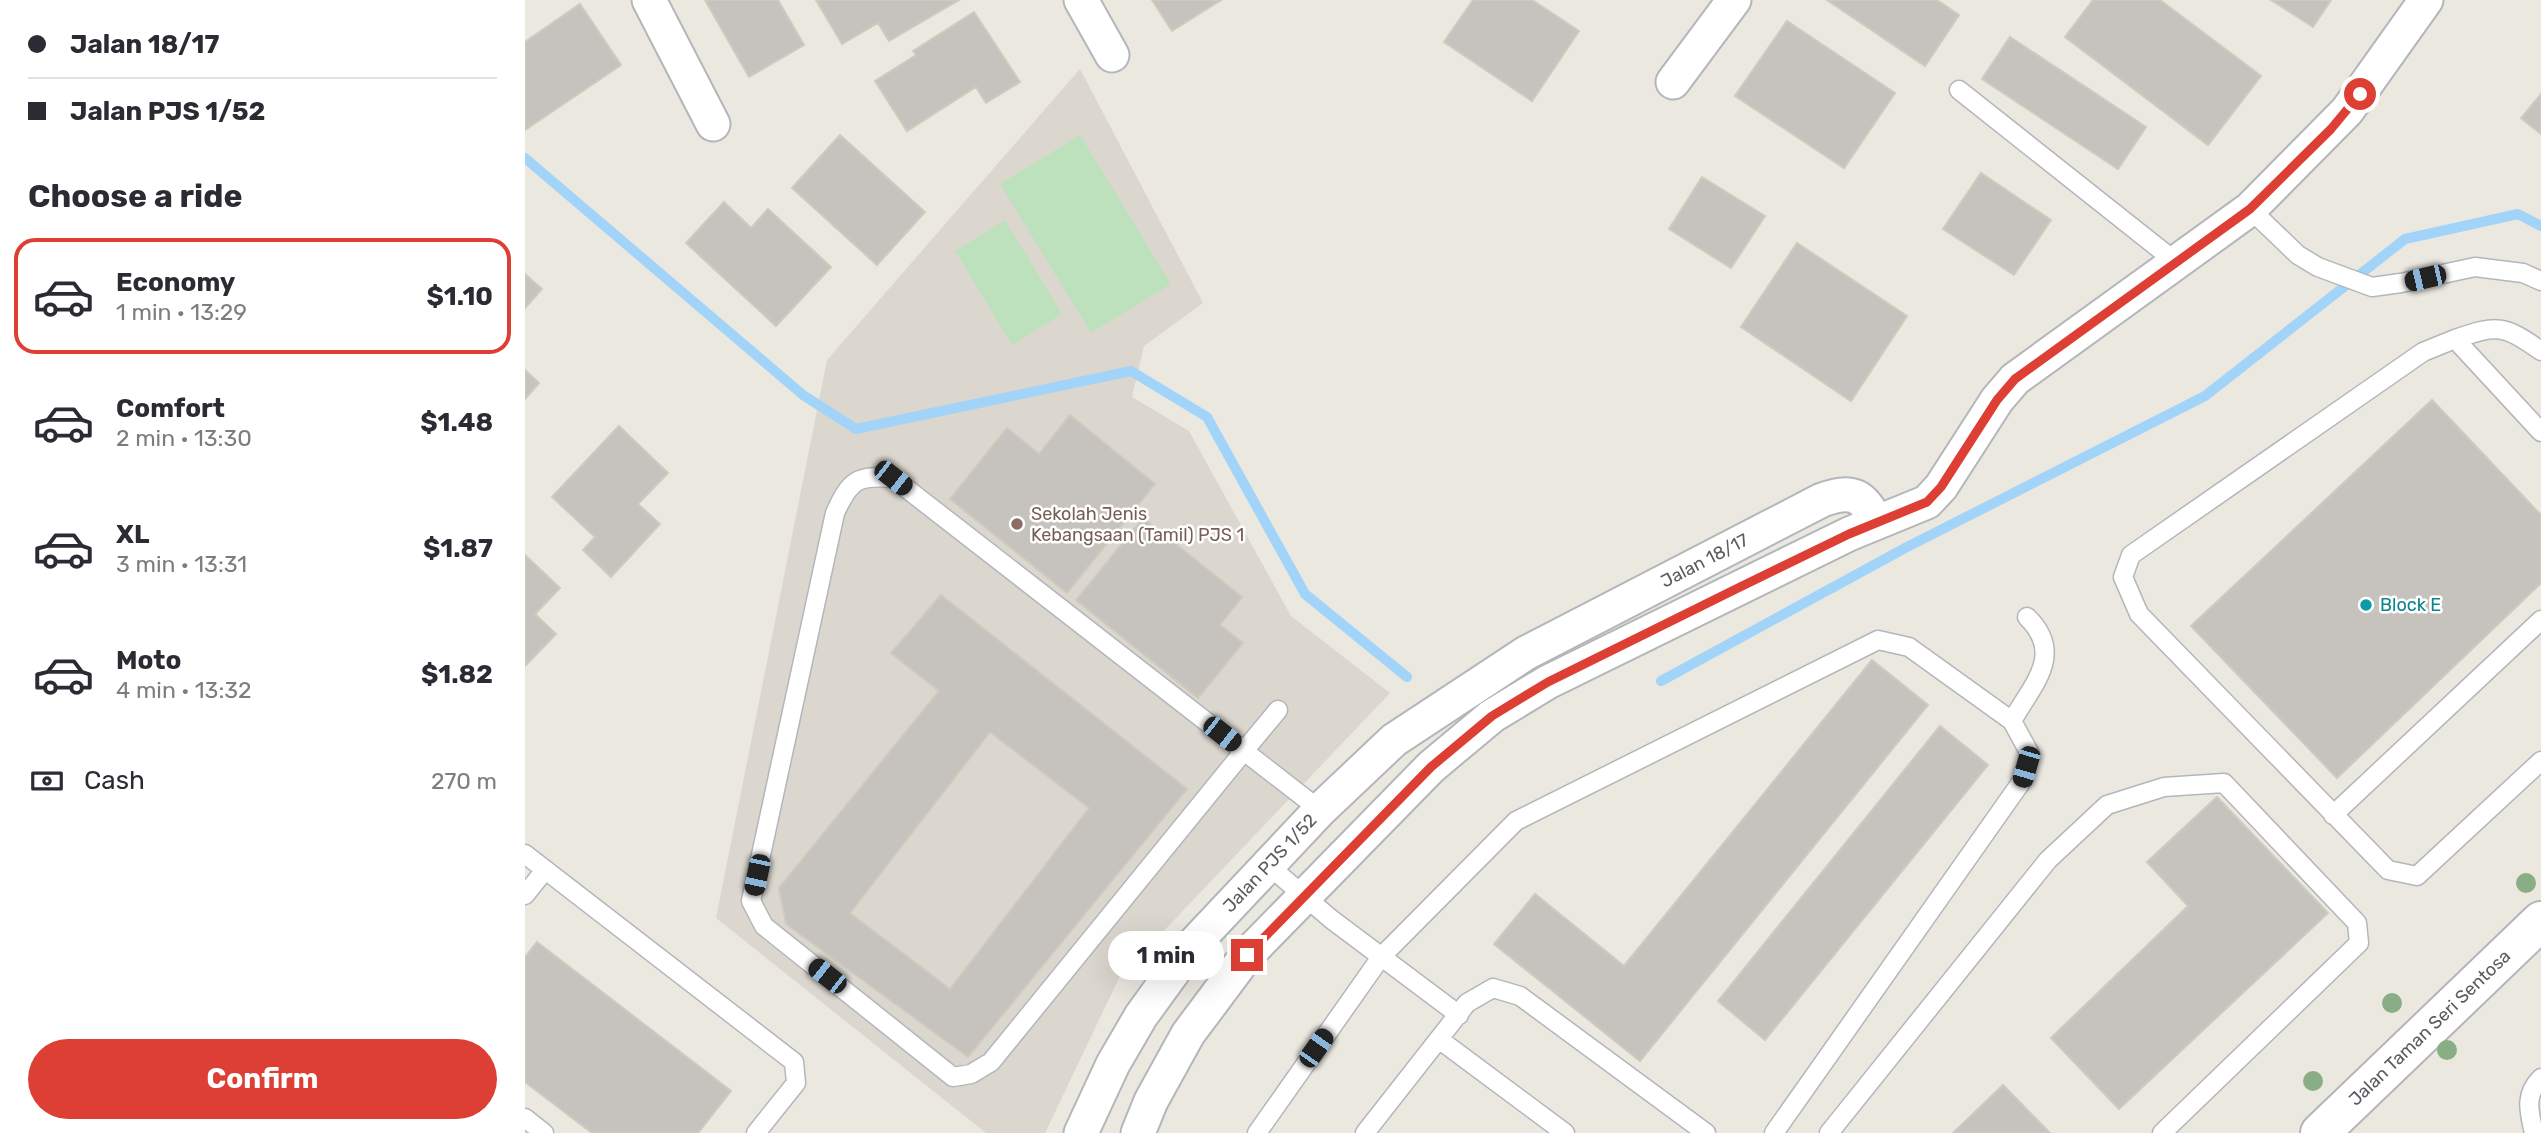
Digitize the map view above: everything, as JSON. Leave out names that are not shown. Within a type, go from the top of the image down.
[{"type":"main road","name":"Jalan Taman Seri Sentosa","points":[[2320,1133],[2541,921]]},
{"type":"street","points":[[649,0],[713,124]]},
{"type":"street","points":[[1081,0],[1112,55]]},
{"type":"street","points":[[1673,82],[1734,0]]},
{"type":"street","points":[[1138,1133],[1151,1101],[1188,1034],[1247,955],[1431,767],[1492,716],[1548,682],[1927,502],[1941,487],[1997,400],[2015,379],[2250,209],[2347,111],[2426,0]]},
{"type":"street","name":"Jalan 18/17","points":[[1526,653],[1822,500],[1849,494],[1859,498],[1870,509],[1887,519]]},
{"type":"street","points":[[1526,653],[1548,682]]},
{"type":"street","name":"Jalan PJS 1/52","points":[[1081,1133],[1112,1063],[1141,1016],[1191,947],[1320,810],[1394,740],[1526,653]]},
{"type":"lane","points":[[1959,90],[2176,262]]},
{"type":"lane","points":[[2250,209],[2298,254],[2318,267],[2372,287],[2475,267],[2523,273],[2541,281]]},
{"type":"lane","points":[[2541,351],[2513,331],[2487,328],[2423,352],[2131,555],[2123,577],[2139,614],[2388,870],[2417,876],[2541,761]]},
{"type":"lane","points":[[2455,339],[2541,432]]},
{"type":"lane","points":[[1278,710],[1244,751],[991,1062],[971,1074],[953,1077],[764,926],[751,901],[835,513],[846,489],[867,476],[893,478],[1244,751],[1320,810]]},
{"type":"lane","points":[[2012,722],[2045,658],[2046,646],[2042,634],[2027,617]]},
{"type":"lane","points":[[2333,815],[2541,620]]},
{"type":"lane","points":[[1257,1133],[1381,957],[1516,821],[1878,640],[1909,647],[2012,722],[2029,754],[2022,781],[1774,1133]]},
{"type":"lane","points":[[1829,1133],[2048,860],[2107,805],[2164,788],[2224,783],[2357,923],[2359,943],[2162,1133]]},
{"type":"lane","points":[[525,854],[794,1062],[796,1083],[756,1133]]},
{"type":"lane","points":[[1268,865],[1331,919],[1458,1015]]},
{"type":"lane","points":[[525,895],[545,870]]},
{"type":"lane","points":[[1365,1133],[1467,1003],[1493,988],[1520,996],[1706,1133]]},
{"type":"lane","points":[[1440,1040],[1565,1133]]},
{"type":"lane","points":[[2535,1133],[2528,1110],[2532,1087],[2541,1077]]},
{"type":"lane","points":[[525,1118],[544,1133]]},
{"type":"shaded area","name":"Sekolah Jenis Kebangsaan (Tamil) PJS 1","points":[[1080,69],[1203,303],[1144,346],[1132,397],[1189,431],[1291,616],[1390,693],[1119,978],[1045,1133],[986,1133],[716,918],[827,360]]},
{"type":"green space","points":[[1080,135],[1171,284],[1091,333],[1000,184]]},
{"type":"green space","points":[[1005,220],[1062,314],[1012,345],[955,251]]},
{"type":"building","points":[[705,0],[778,0],[804,45],[749,77]]},
{"type":"building","points":[[816,0],[959,0],[889,41],[878,23],[842,44]]},
{"type":"building","points":[[1152,0],[1221,0],[1172,31]]},
{"type":"building","points":[[1473,0],[1532,0],[1579,31],[1532,101],[1444,42]]},
{"type":"building","points":[[1827,0],[1937,0],[1959,15],[1925,66]]},
{"type":"building","points":[[2093,0],[2160,0],[2261,76],[2208,145],[2065,37]]},
{"type":"building","points":[[2271,0],[2331,0],[2313,27]]},
{"type":"building","points":[[580,4],[621,65],[525,130],[525,42]]},
{"type":"building","points":[[974,12],[1020,82],[986,103],[976,87],[907,131],[875,81],[916,55],[913,51]]},
{"type":"building","points":[[1787,21],[1895,93],[1844,168],[1735,96]]},
{"type":"building","points":[[2010,37],[2146,127],[2118,169],[1982,79]]},
{"type":"building","points":[[2541,94],[2541,134],[2521,118]]},
{"type":"building","points":[[840,135],[925,212],[877,265],[792,188]]},
{"type":"building","points":[[1981,173],[2051,220],[2014,275],[1943,229]]},
{"type":"building","points":[[1702,177],[1765,216],[1731,268],[1669,229]]},
{"type":"building","points":[[724,202],[751,228],[768,209],[831,267],[776,326],[686,243]]},
{"type":"building","points":[[1797,243],[1907,316],[1851,401],[1741,327]]},
{"type":"building","points":[[525,274],[542,289],[525,308]]},
{"type":"building","points":[[525,370],[539,383],[525,399]]},
{"type":"building","name":"Block E","points":[[2432,400],[2541,515],[2541,583],[2337,778],[2191,626]]},
{"type":"building","points":[[1070,415],[1155,484],[1067,593],[950,499],[1007,428],[1039,454]]},
{"type":"building","points":[[619,426],[668,473],[638,504],[660,524],[611,577],[583,550],[595,537],[552,497]]},
{"type":"building","points":[[1143,518],[1242,597],[1220,625],[1243,643],[1198,698],[1076,600]]},
{"type":"building","points":[[525,555],[560,588],[535,614],[556,634],[525,666]]},
{"type":"building","points":[[941,595],[1187,789],[968,1057],[786,924],[779,888],[939,691],[891,653]],"holes":[[[990,732],[1089,808],[950,989],[850,913]]]},
{"type":"building","points":[[1872,660],[1928,705],[1640,1061],[1494,944],[1535,894],[1624,966]]},
{"type":"building","points":[[1940,726],[1988,765],[1765,1040],[1718,1001]]},
{"type":"building","points":[[2217,797],[2328,913],[2119,1109],[2051,1038],[2188,906],[2147,862]]},
{"type":"building","points":[[537,942],[731,1091],[698,1133],[592,1133],[525,1082],[525,957]]},
{"type":"building","points":[[2003,1085],[2050,1133],[1953,1133]]},
{"type":"waterway","points":[[525,158],[803,395],[856,429],[1131,371],[1207,417],[1305,594],[1407,677]]},
{"type":"waterway","points":[[1661,681],[1907,547],[2205,396],[2405,239],[2518,214],[2541,226]]},
{"type":"place","name":"Sekolah Jenis Kebangsaan (Tamil) PJS 1","points":[[1017,524]]},
{"type":"place","name":"Block E","points":[[2366,605]]},
{"type":"route","points":[[1247,955],[1431,767],[1492,716],[1548,682],[1736,589],[1849,534],[1927,502],[1941,487],[1997,400],[2015,379],[2250,209],[2331,129],[2360,94]]}]
